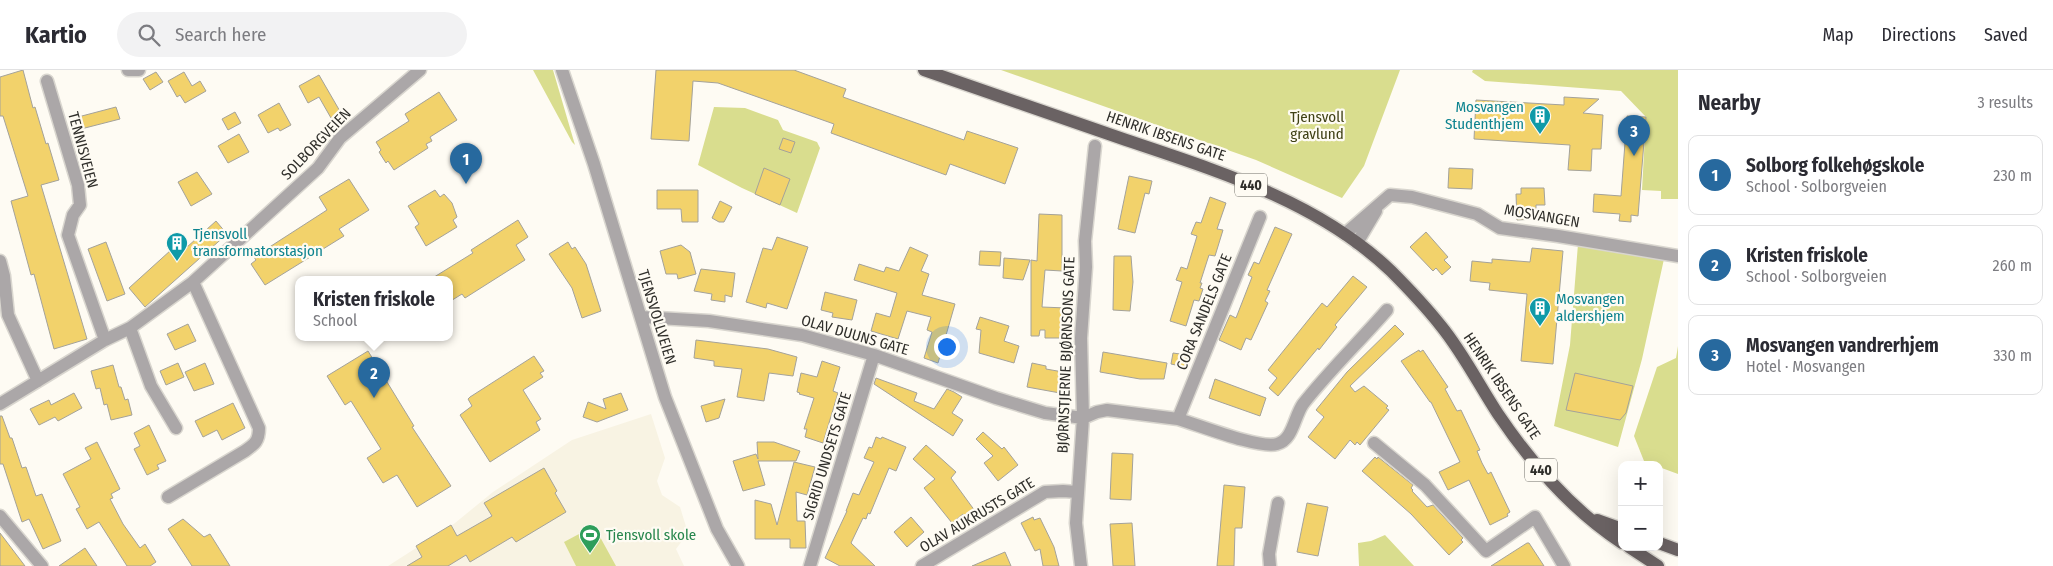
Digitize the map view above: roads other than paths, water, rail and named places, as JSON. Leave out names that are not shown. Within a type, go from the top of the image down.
[{"type":"main road","name":"HENRIK IBSENS GATE","points":[[924,70],[1230,176],[1328,222],[1358,243],[1391,271],[1442,326],[1500,416],[1537,466],[1559,491],[1618,539]]},
{"type":"main road","name":"HENRIK IBSENS GATE","points":[[1590,518],[1618,528]]},
{"type":"main road","points":[[1663,545],[1678,550]]},
{"type":"main road","points":[[1635,551],[1658,566]]},
{"type":"street","points":[[128,70],[139,70]]},
{"type":"street","name":"SOLBORGVEIEN","points":[[0,404],[105,340],[130,328],[193,282],[318,168],[340,138],[420,70]]},
{"type":"street","name":"TJENSVOLLVEIEN","points":[[562,70],[597,173],[665,397],[717,530],[738,566]]},
{"type":"street","name":"TENNISVEIEN","points":[[47,81],[78,185],[80,205],[73,215],[68,235],[105,340]]},
{"type":"street","name":"BJØRNSTJERNE BJØRNSONS GATE","points":[[1080,566],[1076,523],[1083,418],[1081,338],[1086,267],[1085,241],[1095,146]]},
{"type":"street","name":"MOSVANGEN","points":[[1345,234],[1390,195],[1412,197],[1477,214],[1500,228],[1678,256]]},
{"type":"street","points":[[1358,243],[1378,206]]},
{"type":"street","name":"CORA SANDELS GATE","points":[[1178,419],[1260,217]]},
{"type":"street","points":[[0,262],[4,276],[8,315],[38,381]]},
{"type":"street","points":[[168,497],[244,451],[256,443],[259,438],[259,428],[193,282]]},
{"type":"street","points":[[1083,418],[1107,410],[1178,419],[1262,445],[1278,444],[1286,439],[1291,432],[1303,405],[1387,310]]},
{"type":"street","name":"OLAV DUUNS GATE","points":[[641,317],[709,321],[802,335],[874,355],[996,398],[1045,413],[1083,418]]},
{"type":"street","points":[[130,328],[151,386],[176,428]]},
{"type":"street","name":"SIGRID UNDSETS GATE","points":[[810,566],[874,355]]},
{"type":"street","points":[[1374,443],[1425,485],[1486,550],[1535,517],[1564,566]]},
{"type":"street","name":"OLAV AUKRUSTS GATE","points":[[922,566],[1045,492],[1063,490],[1077,492]]},
{"type":"street","points":[[1270,566],[1269,554],[1278,503]]},
{"type":"street","points":[[0,516],[42,566]]},
{"type":"place","name":"Mosvangen Studenthjem","points":[[1540,135]]},
{"type":"place","name":"Mosvangen vandrerhjem","points":[[1634,156]]},
{"type":"place","name":"Solborg folkehøgskole","points":[[466,184]]},
{"type":"place","name":"Tjensvoll transformatorstasjon","points":[[177,262]]},
{"type":"place","name":"Mosvangen aldershjem","points":[[1540,327]]},
{"type":"place","name":"Kristen friskole","points":[[374,398]]},
{"type":"place","name":"Tjensvoll skole","points":[[590,554]]},
{"type":"park label","name":"Tjensvoll gravlund","points":[[1317,126]]}]
